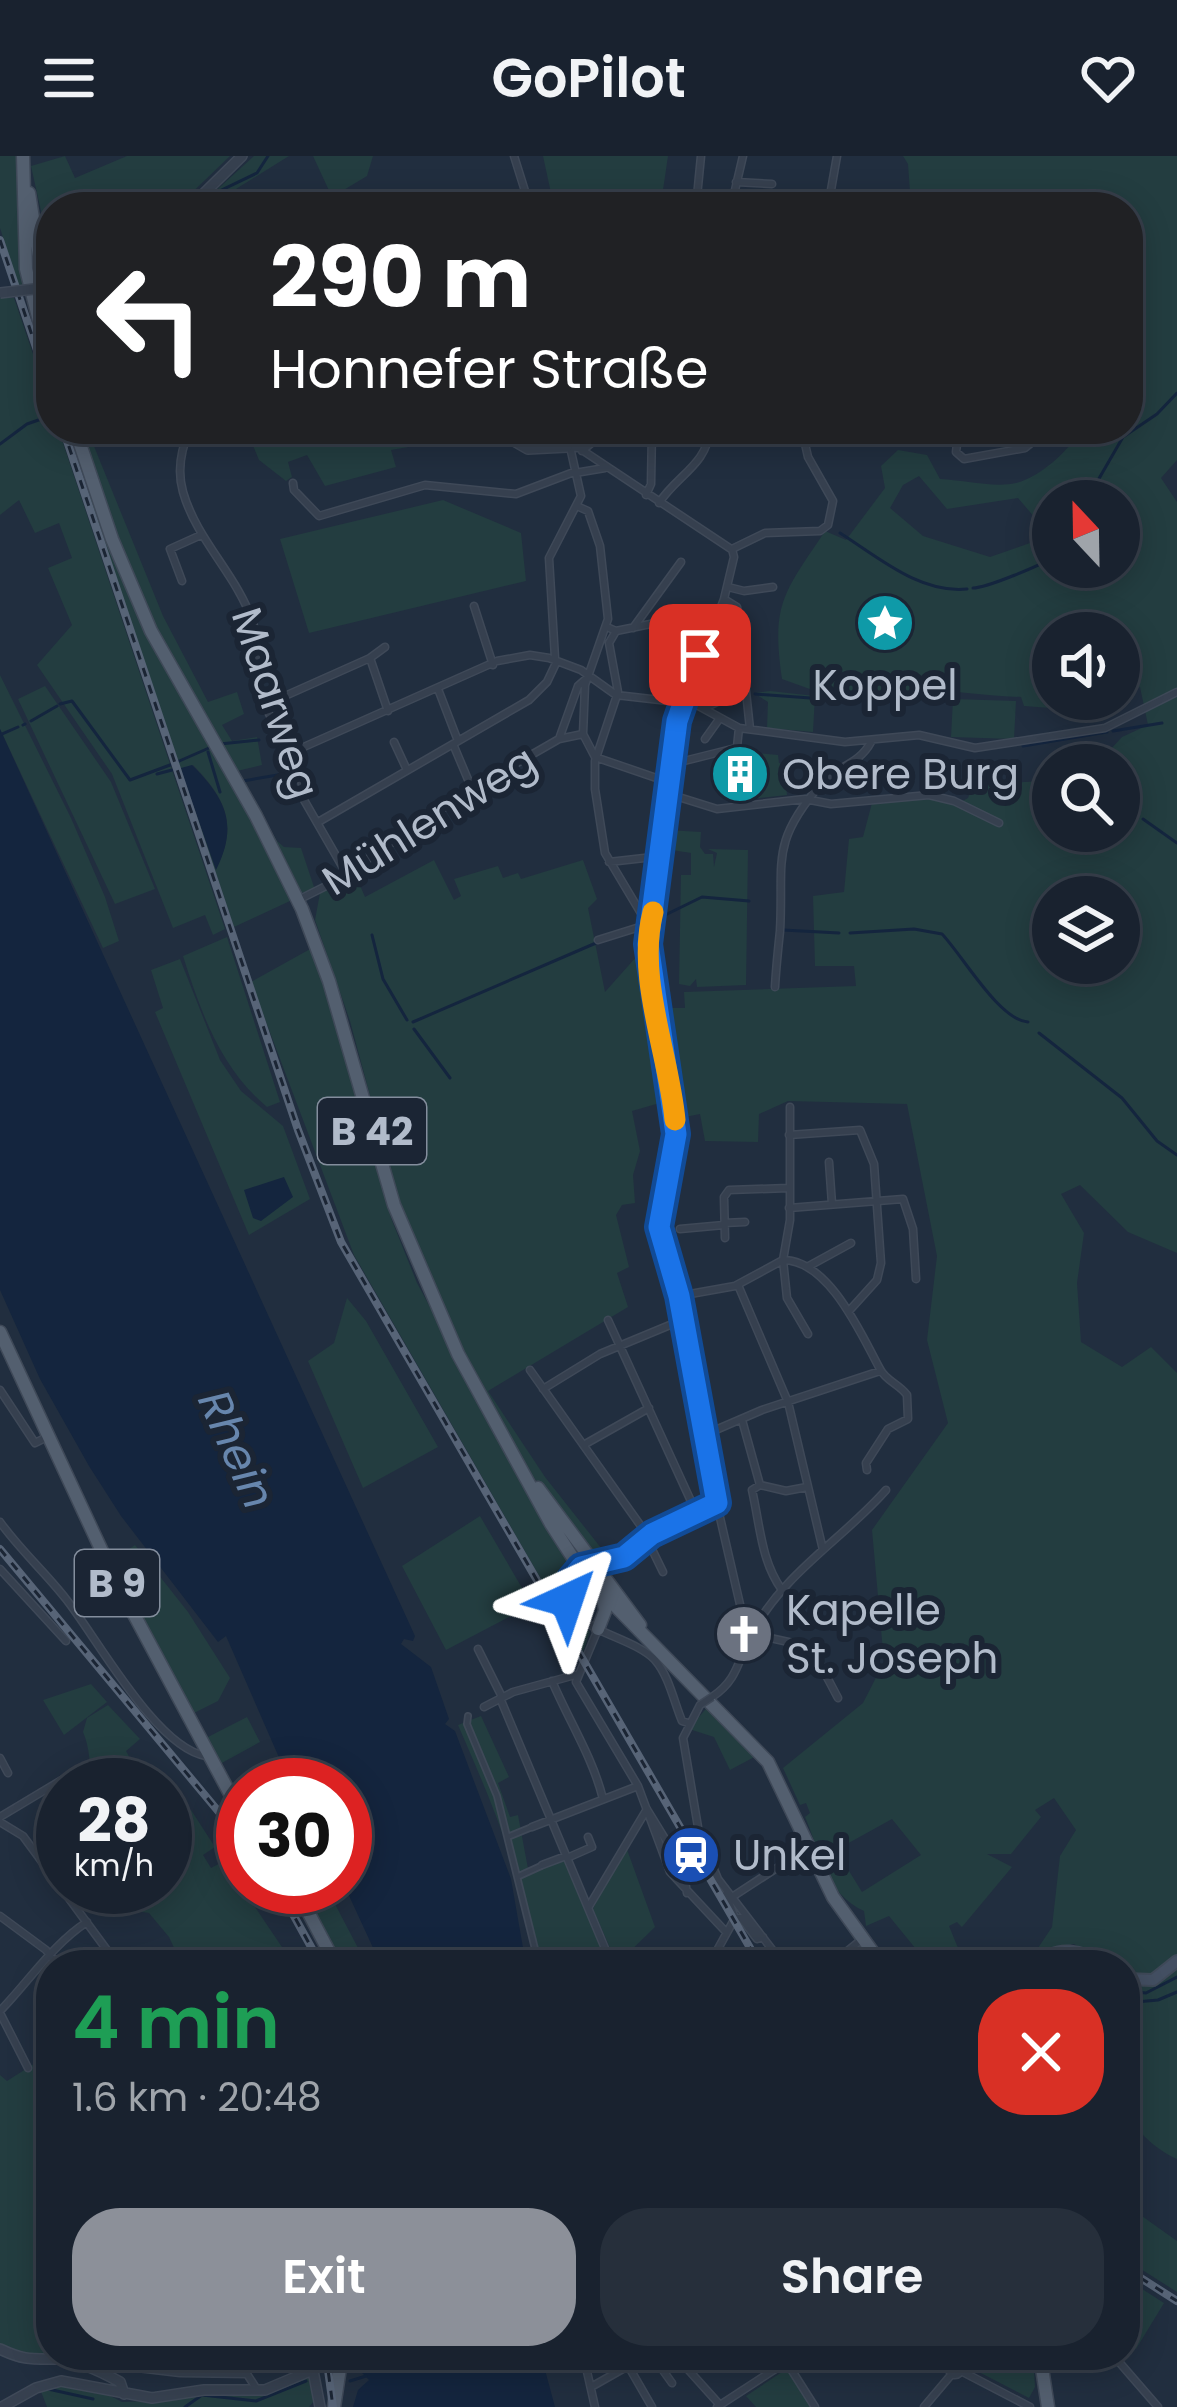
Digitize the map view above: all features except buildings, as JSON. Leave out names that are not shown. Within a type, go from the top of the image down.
[{"type":"main road","points":[[24,156],[36,237]]},
{"type":"main road","points":[[24,156],[25,256],[36,318]]},
{"type":"main road","name":"B 42","points":[[79,444],[151,631],[298,900],[329,981],[394,1205],[418,1268],[518,1464],[565,1548],[602,1596],[761,1752],[785,1791],[833,1897],[869,1950]]},
{"type":"main road","name":"B 9","points":[[0,1332],[7,1360],[216,1773]]},
{"type":"main road","points":[[518,1464],[660,1653]]},
{"type":"main road","points":[[600,1630],[605,1611],[602,1596]]},
{"type":"main road","points":[[600,1630],[612,1619],[627,1621]]},
{"type":"main road","points":[[309,1914],[328,1950]]},
{"type":"main road","points":[[1140,1980],[1153,1980],[1177,1961]]},
{"type":"main road","points":[[334,2407],[340,2370]]},
{"type":"main road","points":[[1042,2370],[1048,2407]]},
{"type":"street","points":[[205,192],[242,156]]},
{"type":"street","points":[[514,156],[525,192]]},
{"type":"street","points":[[697,192],[701,156]]},
{"type":"street","points":[[734,192],[743,156]]},
{"type":"street","points":[[830,192],[837,156]]},
{"type":"street","points":[[736,182],[772,184]]},
{"type":"street","points":[[0,293],[36,291]]},
{"type":"street","name":"Maarweg","points":[[187,444],[180,474],[201,535],[252,619],[259,646],[256,674],[267,704],[280,735],[297,750],[302,794],[346,873]]},
{"type":"street","points":[[521,444],[582,451],[732,549]]},
{"type":"street","points":[[320,822],[529,700],[547,682],[557,661],[549,558],[579,507],[567,444]]},
{"type":"street","points":[[582,451],[590,444]]},
{"type":"street","points":[[646,495],[651,484],[652,444]]},
{"type":"street","points":[[659,503],[671,483],[701,460],[706,444]]},
{"type":"street","points":[[732,549],[765,533],[820,531],[828,525],[833,501],[808,458],[807,444]]},
{"type":"street","points":[[957,444],[956,452],[964,459],[1017,451],[1027,444]]},
{"type":"street","points":[[293,483],[293,490],[319,516],[425,484],[516,494],[575,472],[605,468]]},
{"type":"street","points":[[579,507],[588,511],[599,544],[607,626],[616,631],[675,620],[713,626]]},
{"type":"street","name":"Maarweg","points":[[182,580],[170,549],[201,535]]},
{"type":"street","points":[[732,549],[728,587],[683,700],[648,944],[676,1134],[659,1227],[679,1296],[742,1613],[752,1634]]},
{"type":"street","points":[[633,628],[681,562]]},
{"type":"street","points":[[728,587],[744,591],[772,587]]},
{"type":"street","points":[[724,598],[737,607],[750,729]]},
{"type":"street","points":[[655,602],[661,623]]},
{"type":"street","points":[[474,606],[493,664]]},
{"type":"street","name":"Mühlenweg","points":[[559,740],[607,626]]},
{"type":"street","points":[[616,631],[609,643],[616,694],[597,758],[596,789],[609,862],[646,925],[644,943],[648,944]]},
{"type":"street","points":[[267,704],[385,647]]},
{"type":"street","points":[[297,750],[493,664],[530,656],[557,661],[616,694],[683,700],[739,728],[871,742],[919,735],[975,748],[1114,724],[1177,692]]},
{"type":"street","points":[[370,658],[388,711]]},
{"type":"street","points":[[705,708],[721,701],[723,669]]},
{"type":"street","points":[[586,676],[583,734],[597,758],[669,782]]},
{"type":"street","points":[[438,689],[472,789]]},
{"type":"street","points":[[705,739],[720,718]]},
{"type":"street","points":[[735,766],[739,728]]},
{"type":"street","name":"Mühlenweg","points":[[298,900],[472,789],[559,740],[583,734]]},
{"type":"street","points":[[394,742],[407,770]]},
{"type":"street","points":[[775,987],[778,864],[788,833],[817,791],[862,756],[871,742]]},
{"type":"street","points":[[672,763],[736,748]]},
{"type":"street","points":[[669,794],[702,807],[812,800],[831,805],[929,795],[954,801],[999,823]]},
{"type":"street","points":[[609,862],[662,856]]},
{"type":"street","points":[[598,940],[646,925]]},
{"type":"street","points":[[790,1107],[789,1208],[783,1260],[787,1298],[808,1334]]},
{"type":"street","points":[[789,1135],[860,1130],[871,1149],[879,1274],[849,1310]]},
{"type":"street","points":[[829,1162],[832,1204]]},
{"type":"street","points":[[725,1238],[724,1197],[731,1189],[788,1188]]},
{"type":"street","points":[[789,1208],[905,1200],[916,1279]]},
{"type":"street","points":[[680,1229],[745,1222]]},
{"type":"street","points":[[809,1266],[851,1243]]},
{"type":"street","points":[[679,1296],[739,1285],[783,1260],[809,1266],[849,1310],[880,1371],[904,1389],[910,1416],[880,1437],[867,1470]]},
{"type":"street","points":[[739,1285],[788,1402],[823,1550]]},
{"type":"street","points":[[608,1320],[697,1512]]},
{"type":"street","points":[[543,1388],[620,1346],[682,1320]]},
{"type":"street","points":[[530,1370],[586,1443],[647,1536],[663,1572]]},
{"type":"street","points":[[704,1435],[880,1371]]},
{"type":"street","points":[[0,1390],[35,1443],[49,1436]]},
{"type":"street","points":[[586,1443],[649,1408]]},
{"type":"street","points":[[742,1420],[760,1485]]},
{"type":"street","points":[[783,1592],[765,1560],[752,1490],[760,1485],[786,1491],[807,1487]]},
{"type":"street","points":[[735,1918],[699,1833],[682,1738],[700,1706],[734,1679],[752,1634],[783,1592],[886,1490]]},
{"type":"street","points":[[688,1723],[682,1721],[654,1659],[571,1610],[567,1591],[572,1576],[592,1562],[624,1557],[647,1536],[717,1503]]},
{"type":"street","points":[[0,1522],[62,1593],[158,1722],[194,1753],[206,1756]]},
{"type":"street","points":[[0,1569],[66,1641]]},
{"type":"street","points":[[484,1706],[575,1675],[600,1630]]},
{"type":"street","points":[[752,1634],[811,1647],[838,1698]]},
{"type":"street","points":[[478,1649],[606,1950]]},
{"type":"street","points":[[575,1675],[683,1868],[687,1893],[726,1932]]},
{"type":"street","points":[[552,1682],[592,1761],[603,1799]]},
{"type":"street","points":[[468,1716],[467,1724],[497,1796],[535,1950]]},
{"type":"street","points":[[0,1759],[8,1774]]},
{"type":"street","points":[[507,1837],[638,1786]]},
{"type":"street","points":[[36,1798],[0,1820],[23,1836],[108,1950]]},
{"type":"street","points":[[588,1908],[647,1809]]},
{"type":"street","points":[[519,1876],[592,1847],[588,1837]]},
{"type":"street","points":[[732,1897],[809,1847]]},
{"type":"street","points":[[725,1888],[773,1950]]},
{"type":"street","points":[[1,1917],[41,1950]]},
{"type":"street","points":[[717,1950],[735,1918]]},
{"type":"street","points":[[735,1918],[741,1918],[757,1939],[764,1937]]},
{"type":"street","points":[[58,1950],[61,1939],[87,1922]]},
{"type":"street","points":[[849,1950],[861,1940]]},
{"type":"street","points":[[28,2068],[0,2012],[36,1978]]},
{"type":"street","points":[[0,2349],[36,2362]]},
{"type":"street","points":[[92,2370],[120,2382],[124,2394]]},
{"type":"street","points":[[161,2370],[248,2374],[257,2391]]},
{"type":"street","points":[[588,2370],[595,2407]]},
{"type":"street","points":[[591,2387],[621,2370]]},
{"type":"street","points":[[630,2370],[652,2407]]},
{"type":"street","points":[[663,2370],[672,2383]]},
{"type":"street","points":[[689,2370],[723,2406],[779,2370]]},
{"type":"street","points":[[792,2370],[815,2407]]},
{"type":"street","points":[[924,2407],[950,2370],[961,2371],[1029,2406],[1039,2402],[1043,2382]]},
{"type":"street","points":[[1126,2370],[1158,2407]]},
{"type":"street","points":[[7,2404],[61,2381],[152,2398],[204,2390],[257,2391],[310,2372],[320,2407]]},
{"type":"green space","points":[[0,156],[16,156],[23,286],[19,287],[0,228]]},
{"type":"green space","points":[[65,156],[75,178],[127,156],[230,156],[193,192],[37,192],[31,166]]},
{"type":"green space","points":[[254,156],[289,156],[231,192],[214,192]]},
{"type":"green space","points":[[313,156],[373,156],[367,176],[340,192],[330,192]]},
{"type":"green space","points":[[543,156],[668,156],[663,190],[551,192]]},
{"type":"green space","points":[[903,156],[1177,156],[1177,460],[1161,478],[1177,502],[1177,1253],[1128,1232],[1080,1185],[1061,1194],[1084,1233],[1077,1283],[1081,1342],[1122,1367],[1151,1347],[1177,1373],[1177,1958],[1151,1979],[1140,1978],[1140,1950],[1084,1950],[1074,1944],[1037,1950],[1052,1927],[1060,1856],[1076,1830],[1054,1798],[1035,1810],[1041,1817],[1011,1854],[987,1854],[1012,1867],[962,1927],[957,1922],[949,1926],[959,1950],[917,1950],[889,1916],[866,1926],[864,1911],[832,1883],[805,1817],[810,1813],[806,1803],[800,1805],[783,1768],[863,1703],[884,1662],[872,1530],[948,1423],[927,1340],[937,1256],[907,1104],[788,1101],[759,1114],[758,1142],[705,1141],[700,1114],[680,1118],[677,1098],[632,1111],[640,1151],[633,1175],[635,1203],[622,1205],[616,1215],[629,1267],[617,1273],[628,1307],[488,1391],[545,1477],[605,1553],[595,1556],[524,1465],[448,1324],[402,1215],[350,1021],[315,920],[320,893],[355,874],[365,897],[434,860],[454,900],[461,896],[454,879],[498,866],[503,878],[518,873],[521,879],[583,860],[597,899],[588,908],[605,992],[645,947],[653,1008],[685,1008],[684,992],[856,986],[854,966],[815,966],[813,896],[844,892],[849,839],[863,837],[872,803],[930,797],[959,803],[968,798],[973,785],[1032,782],[1032,852],[1140,852],[1140,744],[1116,744],[1148,725],[1140,687],[1140,612],[1032,612],[1032,707],[1024,706],[1021,697],[911,688],[908,701],[818,692],[782,679],[778,633],[790,585],[825,531],[846,540],[885,488],[881,466],[898,450],[927,455],[940,479],[1008,484],[1044,469],[1070,444],[1143,444],[1143,192],[910,192]],"holes":[[[919,476],[947,509],[1018,498],[1032,514],[1032,480],[1140,480],[1140,588],[1032,588],[1032,535],[1030,543],[990,557],[923,536],[890,508],[903,485]],[[892,1819],[921,1855],[862,1892],[836,1850]]]},
{"type":"green space","points":[[0,298],[14,298],[36,363],[36,444],[64,444],[225,929],[213,935],[205,915],[173,928],[112,774],[37,665],[72,625],[48,568],[72,558],[59,523],[35,533],[19,500],[0,515]]},
{"type":"green space","points":[[84,444],[93,444],[163,616],[208,702],[237,692],[244,714],[222,725],[232,741],[257,737],[262,765],[237,771],[277,841],[284,847],[301,848],[315,890],[299,893],[144,606]]},
{"type":"green space","points":[[252,444],[420,445],[391,450],[396,467],[325,486],[307,455],[288,462],[292,477],[286,481],[259,460]]},
{"type":"green space","points":[[93,496],[108,539],[289,890],[290,901],[234,927],[183,777],[216,869],[227,838],[225,812],[193,765],[182,773],[89,497]]},
{"type":"green space","points":[[443,500],[521,533],[526,581],[309,633],[280,539]]},
{"type":"green space","points":[[0,675],[105,897],[119,941],[103,948],[0,729]]},
{"type":"green space","points":[[45,686],[111,782],[155,889],[115,904],[18,699]]},
{"type":"green space","points":[[754,693],[815,696],[813,732],[767,728],[768,702]]},
{"type":"green space","points":[[953,699],[1016,701],[1014,739],[951,737]]},
{"type":"green space","points":[[755,753],[778,755],[779,763],[784,764],[787,795],[742,800],[747,761],[754,761]]},
{"type":"green space","points":[[667,830],[701,832],[700,847],[705,854],[713,854],[714,867],[717,853],[708,849],[748,850],[746,985],[697,987],[696,979],[690,986],[679,984],[681,875],[691,875],[691,853],[665,849]]},
{"type":"green space","points":[[227,937],[280,1102],[267,1107],[225,1058],[205,1019],[183,956]]},
{"type":"green space","points":[[312,948],[391,1218],[417,1283],[572,1569],[563,1596],[571,1615],[590,1632],[583,1652],[354,1255],[251,982]]},
{"type":"green space","points":[[180,959],[220,1060],[241,1091],[283,1126],[310,1199],[249,1235],[155,1012],[163,1008],[151,970]]},
{"type":"green space","points":[[347,1298],[366,1321],[438,1447],[363,1488],[308,1361],[334,1343]]},
{"type":"green space","points":[[480,1516],[532,1605],[446,1650],[402,1566]]},
{"type":"green space","points":[[135,1545],[188,1612],[230,1678],[218,1701],[192,1714],[112,1561]]},
{"type":"green space","points":[[91,1684],[107,1702],[64,1735],[43,1700]]},
{"type":"green space","points":[[108,1705],[140,1739],[126,1751],[130,1758],[89,1758],[83,1732],[87,1718]]},
{"type":"green space","points":[[709,1705],[758,1755],[730,1770],[714,1737],[689,1729]]},
{"type":"green space","points":[[481,1716],[509,1777],[498,1783],[510,1817],[518,1815],[529,1874],[565,1859],[603,1950],[532,1950],[516,1873],[458,1725]]},
{"type":"green space","points":[[247,1717],[260,1742],[231,1758],[217,1758],[206,1738]]},
{"type":"green space","points":[[192,1812],[215,1847],[203,1855],[211,1868],[216,1865],[216,1914],[260,1914],[284,1950],[175,1950],[150,1914],[192,1914]]},
{"type":"green space","points":[[625,1844],[655,1927],[631,1950],[611,1950],[593,1909]]},
{"type":"green space","points":[[316,1914],[340,1914],[359,1950],[334,1950]]},
{"type":"green space","points":[[1177,1965],[1177,2159],[1140,2131],[1140,1981]]},
{"type":"green space","points":[[36,2063],[36,2361],[0,2346],[0,2075],[7,2081]]},
{"type":"green space","points":[[1140,2215],[1177,2241],[1177,2292],[1140,2269]]},
{"type":"green space","points":[[1140,2288],[1164,2303],[1140,2342]]},
{"type":"green space","points":[[789,2370],[812,2407],[756,2407],[746,2396]]},
{"type":"green space","points":[[975,2370],[1034,2370],[1035,2387],[1029,2398]]},
{"type":"green space","points":[[309,2377],[315,2400],[309,2407],[47,2407],[40,2389],[67,2384],[95,2388],[122,2402],[150,2401],[204,2392],[263,2395]]},
{"type":"water","name":"Rhein","points":[[0,729],[415,1636],[401,1644],[431,1667],[449,1719],[445,1724],[455,1731],[511,1879],[523,1950],[374,1950],[357,1914],[372,1914],[372,1758],[279,1758],[226,1636],[218,1642],[121,1516],[40,1379],[0,1290]]},
{"type":"water","points":[[192,765],[213,789],[225,813],[227,839],[216,870],[182,773],[181,768]]},
{"type":"water","points":[[284,1177],[293,1197],[261,1221],[253,1218],[244,1190]]},
{"type":"water","points":[[359,2370],[545,2370],[555,2407],[353,2407],[358,2390],[369,2380]]},
{"type":"waterway","points":[[217,192],[257,173],[268,156]]},
{"type":"waterway","points":[[1143,423],[1177,393]]},
{"type":"waterway","points":[[0,444],[36,421]]},
{"type":"waterway","points":[[1098,480],[1119,444]]},
{"type":"waterway","points":[[840,533],[916,580],[967,589]]},
{"type":"waterway","points":[[973,588],[1032,568]]},
{"type":"waterway","points":[[755,694],[852,701]]},
{"type":"waterway","points":[[60,704],[72,701],[130,780],[170,765]]},
{"type":"waterway","points":[[31,721],[57,706]]},
{"type":"waterway","points":[[1113,731],[1162,723]]},
{"type":"waterway","points":[[0,735],[18,727]]},
{"type":"waterway","points":[[1023,746],[1107,732]]},
{"type":"waterway","points":[[220,744],[259,740]]},
{"type":"waterway","points":[[177,762],[209,748]]},
{"type":"waterway","points":[[208,752],[220,792]]},
{"type":"waterway","points":[[157,774],[172,770]]},
{"type":"waterway","points":[[243,781],[295,772]]},
{"type":"waterway","points":[[1143,819],[1177,843]]},
{"type":"waterway","points":[[657,919],[702,897],[749,901]]},
{"type":"waterway","points":[[850,933],[914,929],[942,934],[1005,1011],[1028,1022]]},
{"type":"waterway","points":[[783,930],[839,933]]},
{"type":"waterway","points":[[372,935],[383,979],[407,1020]]},
{"type":"waterway","points":[[413,1022],[596,943]]},
{"type":"waterway","points":[[414,1029],[450,1078]]},
{"type":"waterway","points":[[1039,1033],[1122,1098],[1157,1141],[1177,1155]]},
{"type":"waterway","points":[[1140,1992],[1177,1977]]},
{"type":"waterway","points":[[1140,2002],[1177,1992]]},
{"type":"waterway","points":[[350,2381],[366,2376]]},
{"type":"waterway","points":[[185,2407],[202,2395],[256,2401],[306,2381]]},
{"type":"waterway","points":[[48,2389],[93,2399]]},
{"type":"railway","points":[[0,240],[36,347]]},
{"type":"railway","points":[[68,444],[298,1130],[341,1242],[751,1950]]},
{"type":"railway","points":[[0,1549],[216,1809]]},
{"type":"railway","points":[[293,1914],[313,1950]]},
{"type":"railway","points":[[1140,2278],[1177,2301]]},
{"type":"railway","points":[[328,2370],[333,2407]]},
{"type":"slow traffic","points":[[653,912],[648,944],[652,985],[675,1120]]},
{"type":"place","name":"Koppel","points":[[885,623]]},
{"type":"place","name":"Obere Burg","points":[[740,774]]},
{"type":"place","name":"Kapelle St. Joseph","points":[[744,1634]]},
{"type":"place","name":"Unkel","points":[[691,1855]]},
{"type":"route","points":[[567,1600],[570,1580],[581,1567],[624,1557],[652,1534],[717,1503],[679,1296],[659,1227],[658,1210],[673,1164],[676,1134],[648,944],[677,721],[700,655]]}]
